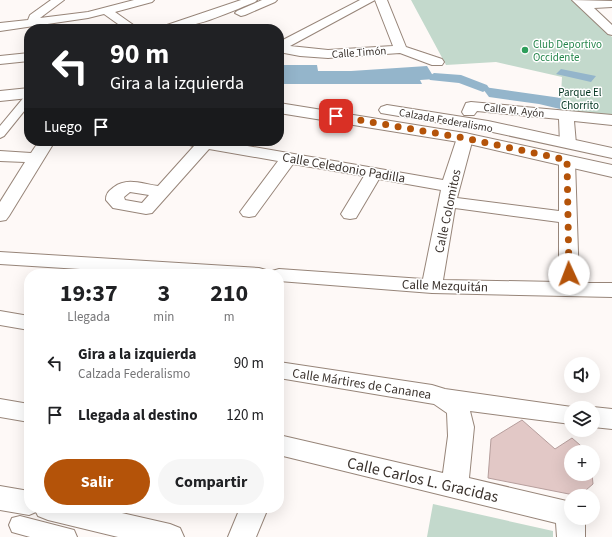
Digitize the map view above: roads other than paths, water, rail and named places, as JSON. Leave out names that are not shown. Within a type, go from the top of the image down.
[{"type":"main road","points":[[0,85],[24,83]]},
{"type":"main road","points":[[0,96],[24,94]]},
{"type":"main road","name":"Calzada Federalismo","points":[[284,96],[460,121],[568,152],[612,171]]},
{"type":"main road","name":"Calzada Federalismo","points":[[284,109],[464,138],[568,152],[612,153]]},
{"type":"street","points":[[39,22],[34,20],[34,16],[58,0]]},
{"type":"street","points":[[0,27],[107,11],[148,0]]},
{"type":"street","points":[[201,24],[251,0]]},
{"type":"street","points":[[202,24],[271,0]]},
{"type":"street","points":[[284,44],[369,0]]},
{"type":"street","points":[[381,0],[401,49]]},
{"type":"street","points":[[581,3],[612,4]]},
{"type":"street","points":[[581,3],[612,31]]},
{"type":"street","points":[[107,11],[126,24]]},
{"type":"street","points":[[599,19],[612,18]]},
{"type":"street","points":[[352,53],[392,28]]},
{"type":"street","name":"Calle Timón","points":[[284,48],[300,52],[328,54],[401,49],[437,62]]},
{"type":"street","points":[[0,60],[24,58]]},
{"type":"street","points":[[0,134],[24,104]]},
{"type":"street","name":"Calle M. Ayón","points":[[469,112],[471,106],[612,120]]},
{"type":"street","points":[[566,120],[568,152],[567,218],[569,288]]},
{"type":"street","name":"Calle Colomitos","points":[[432,286],[449,194],[464,138]]},
{"type":"street","points":[[0,216],[44,146]]},
{"type":"street","points":[[163,192],[196,146]]},
{"type":"street","name":"Calle Celedonio Padilla","points":[[223,146],[375,172],[449,194],[567,218]]},
{"type":"street","points":[[0,156],[36,158]]},
{"type":"street","points":[[249,212],[289,157]]},
{"type":"street","points":[[350,214],[375,172]]},
{"type":"street","points":[[0,258],[178,269]]},
{"type":"street","name":"Calle Mezquitán","points":[[284,275],[432,286],[612,290]]},
{"type":"street","points":[[0,318],[24,322]]},
{"type":"street","name":"Calle Mártires de Cananea","points":[[284,371],[432,394],[445,398],[564,414]]},
{"type":"street","name":"Calle Mártires de Cananea","points":[[445,398],[452,403],[460,413],[462,424],[455,486]]},
{"type":"street","points":[[0,408],[24,412]]},
{"type":"street","points":[[600,418],[612,419]]},
{"type":"street","name":"Calle Carlos L. Gracidas","points":[[284,446],[455,486],[564,523]]},
{"type":"street","points":[[0,498],[4,498],[24,514],[66,537]]},
{"type":"street","points":[[69,513],[170,537]]},
{"type":"street","points":[[242,537],[252,513]]},
{"type":"water","points":[[284,65],[317,65],[318,71],[351,71],[427,66],[435,79],[420,80],[422,84],[284,84]]},
{"type":"water","points":[[561,69],[596,76],[591,82],[556,74]]},
{"type":"water","points":[[484,87],[561,98],[560,109],[539,104],[489,97],[483,89]]},
{"type":"waterway","points":[[434,77],[461,79],[483,88]]},
{"type":"place","name":"Club Deportivo Occidente","points":[[525,50]]},
{"type":"park label","name":"Parque El Chorrito","points":[[580,98]]}]
